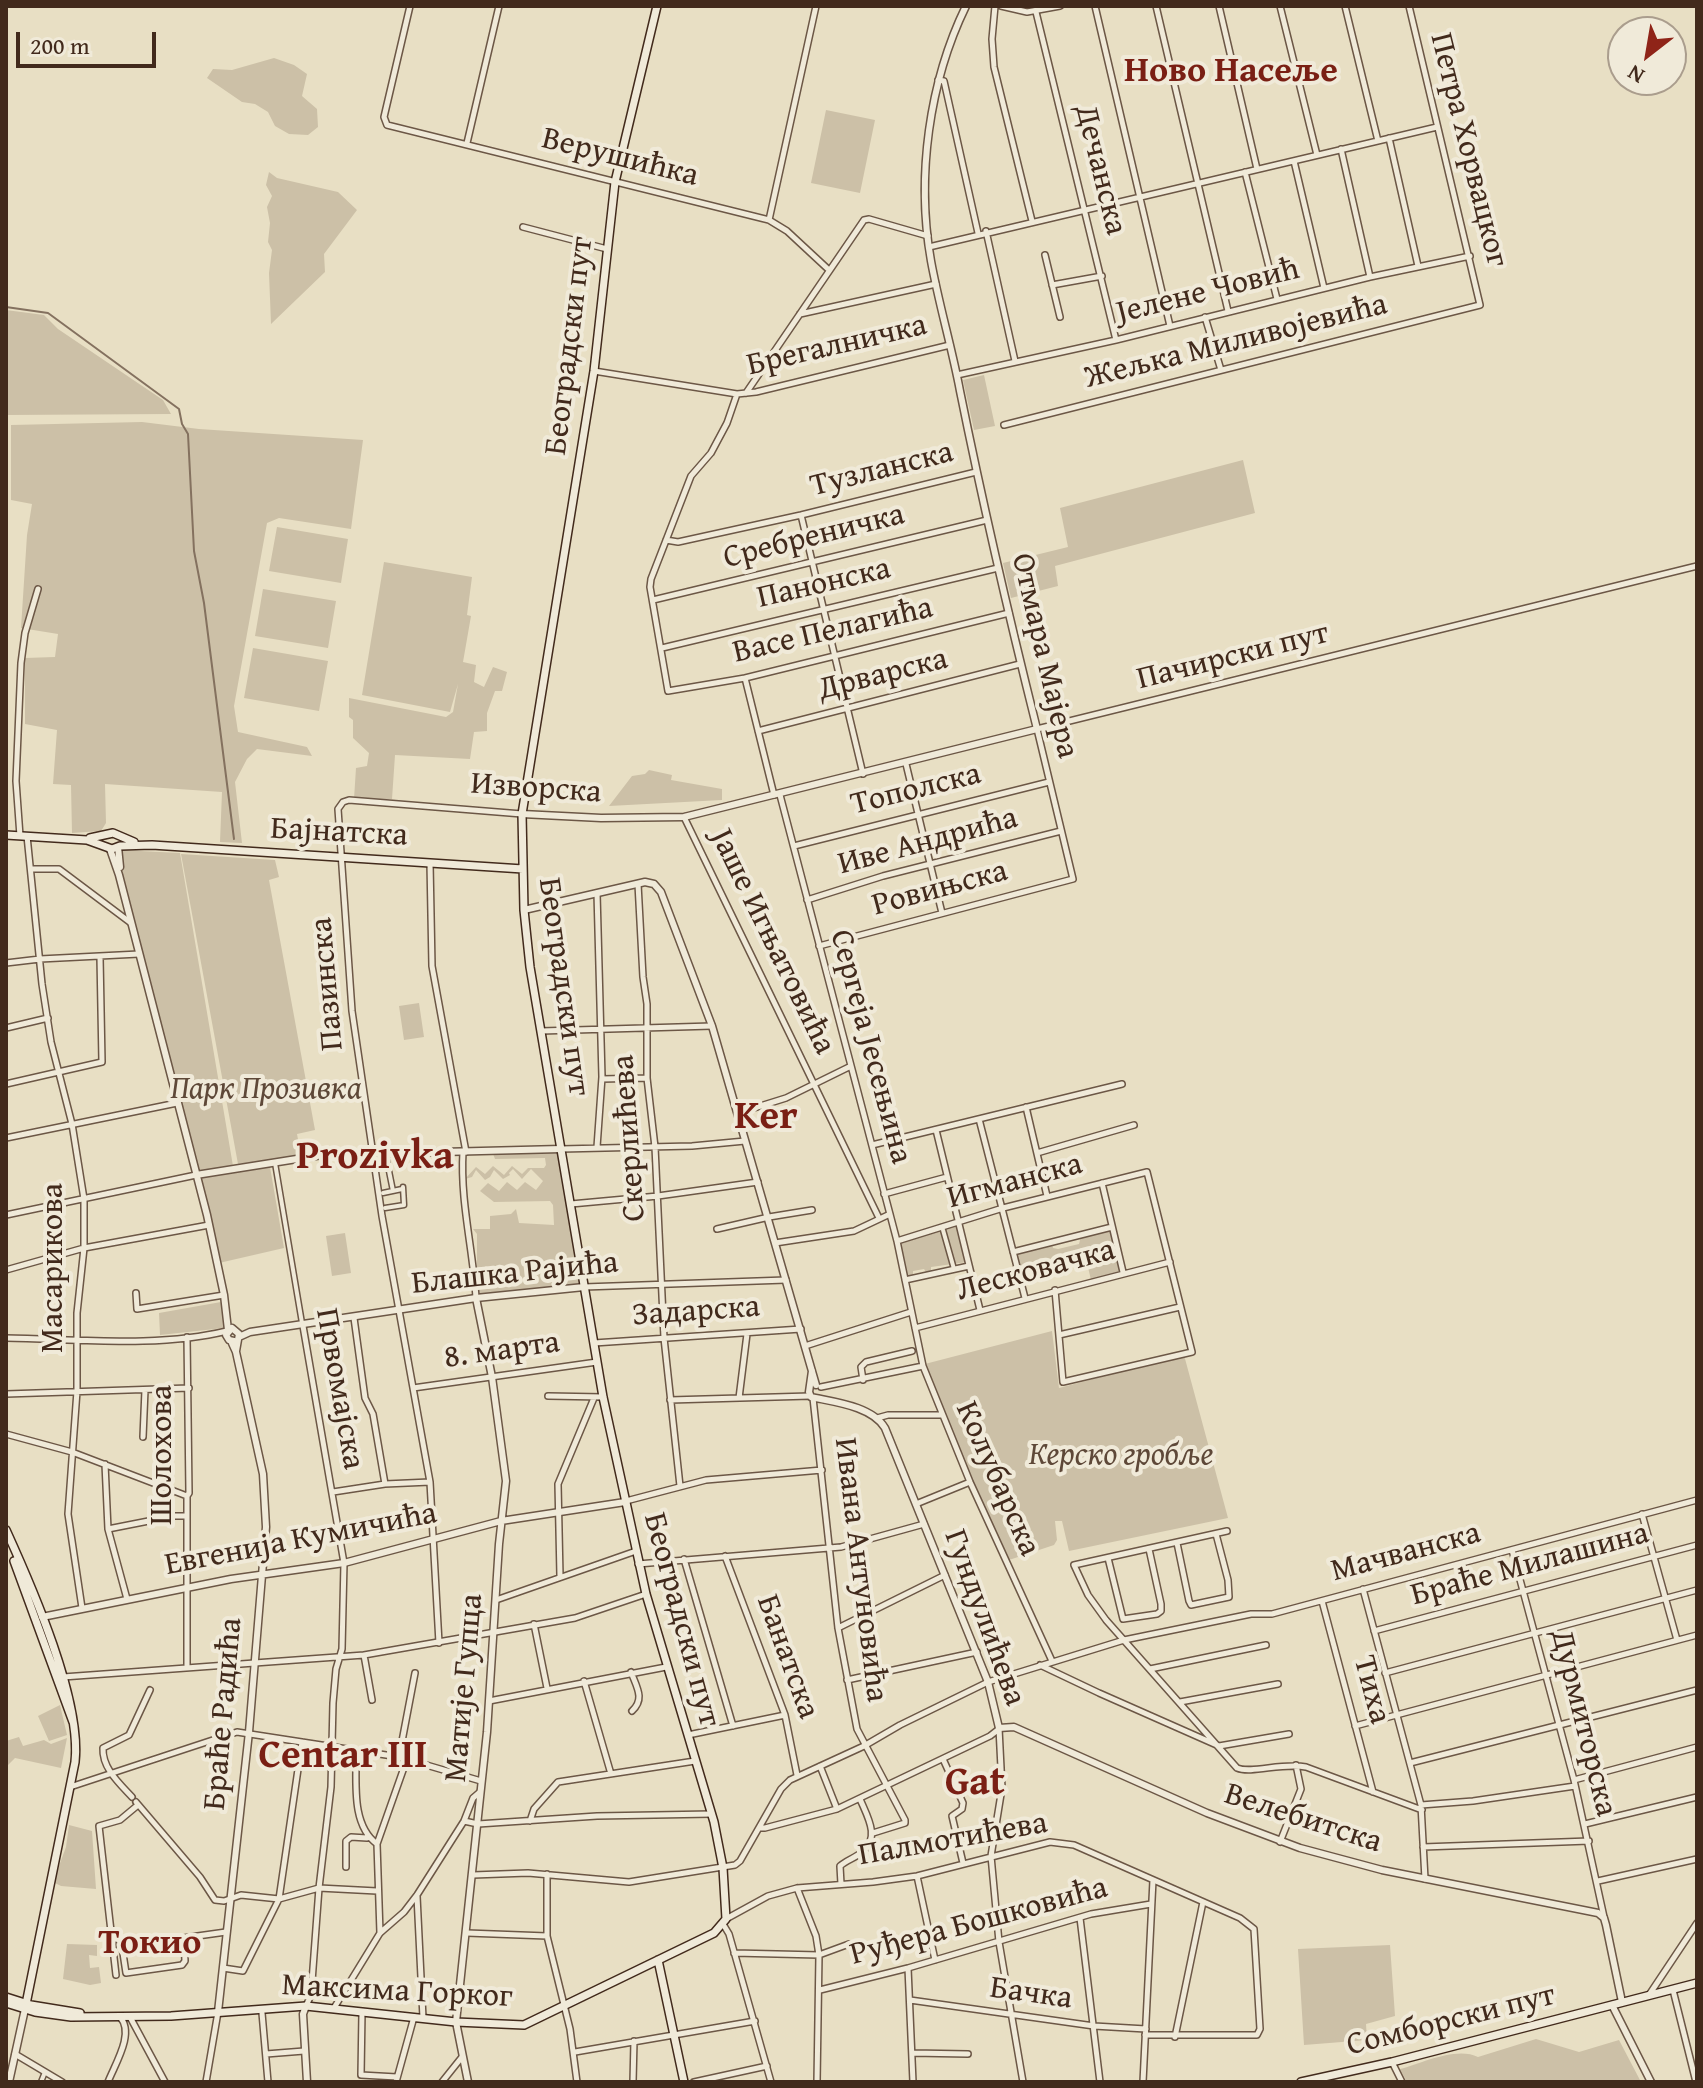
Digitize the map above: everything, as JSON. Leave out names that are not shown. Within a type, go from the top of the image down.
[{"type":"main road","name":"Београдски пут","points":[[657,6],[615,182],[594,371],[522,814],[524,910],[540,1031],[597,1362],[598,1398],[666,1667],[712,1814],[723,1868],[724,1921]]},
{"type":"main road","name":"Бајнатска","points":[[6,835],[523,869]]},
{"type":"main road","points":[[6,1531],[74,1724]]},
{"type":"main road","points":[[25,2006],[77,1750],[74,1713],[38,1618]]},
{"type":"main road","name":"Максима Горког","points":[[6,2003],[120,2017],[306,2006],[456,2022],[524,2025],[714,1933],[724,1921]]},
{"type":"main road","points":[[658,1960],[684,2082]]},
{"type":"main road","name":"Сомборски пут","points":[[1301,2082],[1392,2062],[1697,1983]]},
{"type":"main road","name":"Максима Горког","points":[[6,1997],[25,2006]]},
{"type":"street","name":"Верушићка","points":[[410,6],[385,123],[392,128],[467,143],[769,220],[787,231],[829,270]]},
{"type":"street","points":[[467,143],[499,6]]},
{"type":"street","points":[[769,220],[816,6]]},
{"type":"street","name":"Отмара Мајера","points":[[966,6],[950,40],[932,111],[926,179],[929,247],[976,472],[1073,879]]},
{"type":"street","points":[[995,6],[992,39],[994,67],[1032,221]]},
{"type":"street","points":[[1001,6],[1036,12],[1060,6]]},
{"type":"street","points":[[1095,6],[1170,326]]},
{"type":"street","points":[[1156,6],[1228,311]]},
{"type":"street","points":[[1219,6],[1257,169]]},
{"type":"street","points":[[1280,6],[1317,155]]},
{"type":"street","points":[[1345,6],[1378,141]]},
{"type":"street","name":"Петра Хорвацког","points":[[1409,6],[1480,305]]},
{"type":"street","name":"Дечанска","points":[[1036,12],[1116,340]]},
{"type":"street","points":[[938,80],[945,84],[978,233]]},
{"type":"street","points":[[929,247],[986,231],[1437,127]]},
{"type":"street","points":[[1389,138],[1418,266]]},
{"type":"street","points":[[1341,149],[1370,277]]},
{"type":"street","points":[[1294,161],[1324,288]]},
{"type":"street","points":[[1245,172],[1277,299]]},
{"type":"street","points":[[745,393],[863,220],[869,219],[928,236]]},
{"type":"street","points":[[523,227],[607,249]]},
{"type":"street","points":[[986,231],[1015,361]]},
{"type":"street","points":[[1045,255],[1060,317]]},
{"type":"street","name":"Јелене Човић","points":[[957,375],[1470,256]]},
{"type":"street","points":[[1052,285],[1102,276]]},
{"type":"street","points":[[800,314],[936,284]]},
{"type":"street","name":"Жељка Миливојевића","points":[[1004,425],[1480,305]]},
{"type":"street","points":[[1205,317],[1221,370]]},
{"type":"street","name":"Брегалничка","points":[[594,371],[737,394],[950,345]]},
{"type":"street","points":[[662,648],[650,583],[691,476],[711,453],[737,394]]},
{"type":"street","name":"Тузланска","points":[[666,540],[678,542],[976,472]]},
{"type":"street","points":[[801,515],[863,774]]},
{"type":"street","name":"Сребреничка","points":[[653,600],[987,520]]},
{"type":"street","name":"Пачирски пут","points":[[777,796],[1697,566]]},
{"type":"street","name":"Панонска","points":[[662,648],[998,568]]},
{"type":"street","name":"Масарикова","points":[[38,589],[25,633],[21,663],[16,781],[31,869],[48,1018],[72,1124],[84,1199],[77,1391],[68,1523],[82,1608]]},
{"type":"street","name":"Васе Пелагића","points":[[662,648],[668,691],[745,678],[1009,613]]},
{"type":"street","name":"Дрварска","points":[[758,731],[1020,664]]},
{"type":"street","name":"Сергеја Јесењина","points":[[745,678],[794,846],[897,1241],[911,1312]]},
{"type":"street","points":[[906,764],[942,913]]},
{"type":"street","name":"Тополска","points":[[794,846],[1049,782]]},
{"type":"street","name":"Изворска","points":[[343,856],[338,809],[345,801],[601,818],[684,817],[777,796]]},
{"type":"street","name":"Јаше Игњатовића","points":[[684,817],[879,1218]]},
{"type":"street","name":"Иве Андрића","points":[[807,900],[883,876],[1061,831]]},
{"type":"street","points":[[6,1338],[152,1340],[233,1335],[209,1225],[113,843]]},
{"type":"street","name":"Пазинска","points":[[343,856],[351,999],[372,1154],[430,1482],[439,1643]]},
{"type":"street","points":[[430,862],[432,966],[464,1152],[462,1176],[476,1298]]},
{"type":"street","points":[[31,869],[59,869],[131,923]]},
{"type":"street","name":"Ровињска","points":[[819,946],[1073,879]]},
{"type":"street","name":"Ивана Антуновића","points":[[638,884],[651,882],[661,892],[712,1026],[812,1371],[838,1628],[857,1729],[905,1823],[873,1833]]},
{"type":"street","points":[[524,910],[638,884]]},
{"type":"street","name":"Скерлићева","points":[[638,884],[664,1338],[680,1486]]},
{"type":"street","points":[[597,893],[602,1031],[597,1147]]},
{"type":"street","points":[[6,963],[139,954]]},
{"type":"street","points":[[6,1084],[102,1062],[100,957]]},
{"type":"street","points":[[6,1028],[48,1018]]},
{"type":"street","points":[[540,1031],[712,1026]]},
{"type":"street","points":[[738,1113],[786,1098],[851,1066]]},
{"type":"street","points":[[602,1079],[647,1078]]},
{"type":"street","points":[[872,1145],[1122,1084]]},
{"type":"street","points":[[6,1138],[177,1103]]},
{"type":"street","points":[[1026,1107],[1047,1196]]},
{"type":"street","points":[[979,1119],[1025,1298]]},
{"type":"street","points":[[1037,1153],[1134,1125]]},
{"type":"street","points":[[936,1130],[980,1310]]},
{"type":"street","points":[[6,1215],[196,1175],[322,1155],[719,1145],[745,1141]]},
{"type":"street","points":[[387,1161],[393,1191]]},
{"type":"street","name":"Првомајска","points":[[275,1163],[344,1563],[342,1649],[333,1703],[330,1807],[319,1888],[311,1995],[306,2006]]},
{"type":"street","name":"Игманска","points":[[897,1241],[1003,1208],[1147,1172],[1170,1262]]},
{"type":"street","points":[[884,1194],[947,1177]]},
{"type":"street","points":[[571,1204],[758,1182]]},
{"type":"street","points":[[1102,1183],[1123,1272]]},
{"type":"street","points":[[383,1193],[403,1188],[404,1205],[385,1208]]},
{"type":"street","points":[[717,1229],[812,1210]]},
{"type":"street","points":[[775,1243],[842,1233],[890,1214]]},
{"type":"street","points":[[6,1270],[84,1248],[209,1225]]},
{"type":"street","points":[[1013,1252],[1112,1227]]},
{"type":"street","points":[[943,1230],[954,1269]]},
{"type":"street","points":[[1055,1290],[1063,1382],[1192,1352],[1170,1262]]},
{"type":"street","name":"Лесковачка","points":[[915,1328],[1170,1262]]},
{"type":"street","points":[[905,1280],[969,1266]]},
{"type":"street","name":"Блашка Рајића","points":[[233,1335],[476,1298],[584,1287],[786,1280]]},
{"type":"street","points":[[136,1293],[137,1309],[224,1295]]},
{"type":"street","name":"Матије Гупца","points":[[468,2082],[456,2022],[478,1824],[501,1521],[506,1493],[506,1468],[492,1377],[476,1298]]},
{"type":"street","points":[[1059,1335],[1180,1307]]},
{"type":"street","points":[[805,1346],[911,1312]]},
{"type":"street","name":"Колубарска","points":[[911,1312],[923,1366],[942,1415],[1052,1661]]},
{"type":"street","points":[[354,1318],[365,1398],[373,1414],[385,1484]]},
{"type":"street","name":"Задарска","points":[[594,1343],[801,1329]]},
{"type":"street","points":[[739,1398],[747,1334]]},
{"type":"street","name":"Браће Радића","points":[[206,2082],[218,2012],[249,1732],[266,1527],[263,1474],[233,1335]]},
{"type":"street","name":"Шолохова","points":[[187,1337],[187,1668]]},
{"type":"street","points":[[863,1380],[861,1367],[866,1362],[912,1351]]},
{"type":"street","name":"8. марта","points":[[413,1388],[597,1362]]},
{"type":"street","points":[[670,1400],[816,1392],[923,1366]]},
{"type":"street","points":[[6,1394],[189,1388]]},
{"type":"street","points":[[143,1437],[145,1390]]},
{"type":"street","points":[[816,1392],[829,1401],[877,1418],[888,1415],[942,1415]]},
{"type":"street","points":[[548,1396],[598,1398],[561,1473],[558,1512],[560,1576]]},
{"type":"street","name":"Гундулићева","points":[[877,1418],[885,1428],[977,1652],[999,1728],[1002,1788],[991,1856],[999,1942],[1023,2082]]},
{"type":"street","points":[[6,1434],[72,1452],[187,1496]]},
{"type":"street","points":[[105,1464],[108,1529],[127,1599]]},
{"type":"street","points":[[625,1502],[721,1478],[822,1470]]},
{"type":"street","points":[[333,1492],[385,1484],[430,1482]]},
{"type":"street","points":[[916,1504],[970,1482]]},
{"type":"street","name":"Мачванска","points":[[797,1775],[864,1746],[988,1682],[1052,1661],[1124,1640],[1251,1614],[1272,1614],[1697,1500]]},
{"type":"street","name":"Евгенија Кумичића","points":[[38,1618],[261,1574],[344,1563],[501,1521],[625,1502]]},
{"type":"street","points":[[1642,1514],[1677,1640]]},
{"type":"street","points":[[108,1529],[187,1516]]},
{"type":"street","points":[[638,1564],[848,1546],[924,1524]]},
{"type":"street","points":[[1227,1531],[1074,1565],[1088,1595],[1106,1620],[1236,1767],[1242,1770],[1296,1765],[1421,1807],[1575,1783],[1697,1747]]},
{"type":"street","points":[[1177,1543],[1191,1605],[1229,1597],[1228,1580],[1216,1534]]},
{"type":"street","name":"Браће Милашина","points":[[1374,1631],[1697,1545]]},
{"type":"street","points":[[1108,1558],[1123,1619],[1127,1620],[1161,1611],[1149,1548]]},
{"type":"street","name":"Дурмиторска","points":[[1512,1550],[1585,1824],[1622,2002]]},
{"type":"street","points":[[496,1600],[636,1551]]},
{"type":"street","name":"Банатска","points":[[725,1556],[785,1715],[797,1775]]},
{"type":"street","points":[[684,1559],[733,1726]]},
{"type":"street","points":[[838,1628],[945,1575]]},
{"type":"street","points":[[1363,1589],[1421,1807],[1425,1880]]},
{"type":"street","points":[[1385,1673],[1697,1590]]},
{"type":"street","points":[[62,1677],[364,1655],[575,1618],[646,1594]]},
{"type":"street","name":"Тиха","points":[[1322,1601],[1373,1792]]},
{"type":"street","points":[[534,1624],[547,1688]]},
{"type":"street","points":[[1355,1726],[1697,1635]]},
{"type":"street","points":[[1150,1669],[1266,1645]]},
{"type":"street","points":[[847,1680],[977,1652]]},
{"type":"street","points":[[364,1655],[372,1700]]},
{"type":"street","points":[[1040,1665],[1219,1746],[1289,1734]]},
{"type":"street","points":[[489,1701],[666,1667]]},
{"type":"street","points":[[631,1672],[641,1698],[632,1711]]},
{"type":"street","points":[[399,1757],[415,1673]]},
{"type":"street","points":[[584,1681],[611,1774]]},
{"type":"street","points":[[1179,1702],[1278,1684]]},
{"type":"street","points":[[150,1690],[129,1735],[103,1748],[103,1757],[111,1773],[200,1877],[215,1900],[241,1895],[279,1899],[319,1888],[377,1891]]},
{"type":"street","points":[[1410,1763],[1697,1690]]},
{"type":"street","points":[[686,1735],[785,1715]]},
{"type":"street","name":"Велебитска","points":[[999,1728],[1014,1727],[1280,1842],[1425,1880],[1602,1913]]},
{"type":"street","points":[[759,1828],[837,1809],[990,1736],[999,1728]]},
{"type":"street","points":[[1200,1738],[1205,1731]]},
{"type":"street","points":[[70,1787],[231,1733],[249,1732],[399,1757],[481,1781]]},
{"type":"street","points":[[223,1968],[243,1971],[279,1899],[302,1742]]},
{"type":"street","points":[[356,1750],[363,1830],[377,1844]]},
{"type":"street","points":[[380,1933],[377,1844],[407,1759]]},
{"type":"street","points":[[943,1759],[963,1803],[962,1809],[952,1816],[963,1863]]},
{"type":"street","points":[[530,1821],[534,1809],[558,1782],[695,1761]]},
{"type":"street","points":[[1280,1842],[1301,1789],[1296,1765]]},
{"type":"street","points":[[820,1766],[837,1809]]},
{"type":"street","points":[[473,1875],[547,1874],[629,1882],[723,1868],[740,1861],[785,1784],[797,1775]]},
{"type":"street","points":[[334,2008],[380,1933],[404,1912],[417,1895],[464,1821],[473,1798],[480,1792]]},
{"type":"street","points":[[1585,1824],[1697,1797]]},
{"type":"street","points":[[841,1884],[840,1866],[867,1848],[873,1833],[860,1799]]},
{"type":"street","points":[[116,1975],[99,1826],[120,1820],[135,1802]]},
{"type":"street","points":[[464,1821],[478,1824],[712,1814]]},
{"type":"street","points":[[346,1867],[346,1841],[351,1837],[368,1838]]},
{"type":"street","points":[[1423,1847],[1589,1841]]},
{"type":"street","name":"Палмотићева","points":[[724,1921],[768,1896],[797,1888],[917,1876],[1050,1842],[1061,1842],[1092,1852],[1240,1918],[1254,1929],[1260,2029],[1257,2035],[1251,2036]]},
{"type":"street","points":[[1598,1881],[1697,1859]]},
{"type":"street","points":[[547,1874],[547,1936],[575,2052],[577,2082]]},
{"type":"street","points":[[917,1876],[935,1960]]},
{"type":"street","points":[[1143,2082],[1153,1880]]},
{"type":"street","points":[[797,1888],[816,1936],[819,1955],[817,2082]]},
{"type":"street","points":[[362,2011],[361,2075],[397,2080],[418,2018],[417,1895]]},
{"type":"street","points":[[1175,2037],[1203,1902]]},
{"type":"street","name":"Руђера Бошковића","points":[[820,1990],[1080,1918],[1151,1904]]},
{"type":"street","points":[[1080,1918],[1100,2082]]},
{"type":"street","points":[[724,1921],[771,2082]]},
{"type":"street","points":[[1648,1996],[1697,1924]]},
{"type":"street","points":[[111,1941],[184,1938],[226,1932]]},
{"type":"street","points":[[467,1933],[547,1936]]},
{"type":"street","points":[[121,1940],[126,1973],[182,1965],[185,1961],[184,1938]]},
{"type":"street","points":[[734,1953],[819,1955],[849,1944]]},
{"type":"street","points":[[908,1968],[913,2082]]},
{"type":"street","points":[[1673,1990],[1696,2082]]},
{"type":"street","name":"Бачка","points":[[910,2000],[1175,2037],[1251,2036]]},
{"type":"street","points":[[1612,2005],[1651,2082]]},
{"type":"street","points":[[9,2082],[12,2053],[25,2006]]},
{"type":"street","points":[[306,2006],[303,2014],[307,2082]]},
{"type":"street","points":[[262,2013],[268,2082]]},
{"type":"street","points":[[108,2082],[126,2033],[125,2023],[120,2017]]},
{"type":"street","points":[[130,2017],[165,2082]]},
{"type":"street","points":[[138,2031],[145,2017]]},
{"type":"street","points":[[575,2052],[755,2021]]},
{"type":"street","points":[[126,2033],[133,2029],[138,2031]]},
{"type":"street","points":[[633,2082],[634,2041]]},
{"type":"street","points":[[266,2054],[304,2051]]},
{"type":"street","points":[[12,2053],[62,2082]]},
{"type":"street","points":[[912,2053],[968,2054]]},
{"type":"street","points":[[442,2082],[463,2056]]},
{"type":"street","points":[[1392,2062],[1402,2082]]},
{"type":"street","points":[[694,2082],[767,2066]]},
{"type":"street","points":[[41,2082],[45,2072]]},
{"type":"green space","points":[[274,58],[294,65],[307,74],[302,96],[317,109],[318,127],[308,135],[289,134],[275,126],[268,112],[255,104],[242,102],[207,78],[213,69],[232,70]]},
{"type":"green space","points":[[826,110],[875,120],[860,193],[811,183]]},
{"type":"green space","points":[[269,172],[277,178],[338,192],[357,210],[324,254],[325,272],[271,324],[269,273],[272,250],[268,242],[270,223],[267,207],[272,196],[266,185]]},
{"type":"green space","points":[[6,310],[44,315],[58,329],[163,400],[171,414],[6,415]]},
{"type":"green space","points":[[984,375],[995,426],[974,430],[963,380]]},
{"type":"green space","points":[[142,422],[363,440],[351,529],[279,518],[267,523],[234,706],[238,732],[307,747],[312,756],[257,749],[247,759],[235,782],[242,843],[220,842],[222,792],[105,784],[106,823],[101,831],[72,833],[71,785],[53,784],[57,730],[25,724],[25,658],[55,657],[58,634],[21,628],[32,504],[11,500],[11,425]]},
{"type":"green space","points":[[1243,460],[1255,513],[1055,566],[1058,586],[1011,598],[1003,563],[1068,547],[1060,508]]},
{"type":"green space","points":[[277,527],[348,539],[341,583],[269,571]]},
{"type":"green space","points":[[384,562],[472,577],[467,615],[471,616],[463,662],[476,665],[474,682],[484,687],[493,667],[507,672],[502,691],[495,691],[487,713],[487,731],[474,732],[470,759],[395,755],[392,799],[354,799],[356,768],[367,766],[369,753],[353,738],[349,698],[446,717],[453,712],[458,684],[450,712],[362,695]]},
{"type":"green space","points":[[263,589],[336,601],[328,648],[255,636]]},
{"type":"green space","points":[[253,648],[328,661],[319,711],[244,698]]},
{"type":"green space","points":[[649,770],[672,775],[671,780],[722,789],[722,800],[609,806],[632,776],[645,774]]},
{"type":"green space","points":[[120,850],[180,853],[234,1172],[270,1167],[284,1248],[219,1263],[201,1180],[121,877]]},
{"type":"green space","name":"Парк Прозивка","points":[[181,854],[275,860],[279,877],[269,880],[315,1130],[297,1134],[299,1145],[317,1142],[319,1153],[238,1164]]},
{"type":"green space","points":[[419,1003],[424,1037],[404,1040],[399,1006]]},
{"type":"green space","points":[[561,1149],[584,1287],[476,1298],[475,1286],[484,1282],[483,1273],[477,1272],[477,1234],[473,1229],[490,1229],[490,1216],[511,1214],[516,1209],[519,1223],[554,1225],[553,1205],[550,1201],[494,1202],[480,1191],[488,1183],[499,1191],[507,1182],[517,1190],[525,1182],[536,1190],[543,1181],[531,1169],[522,1179],[513,1169],[503,1179],[494,1170],[485,1180],[476,1170],[472,1177],[465,1179],[476,1167],[485,1174],[493,1166],[504,1175],[512,1166],[522,1174],[528,1168],[544,1168],[546,1165],[545,1158],[495,1159],[492,1151]]},
{"type":"green space","points":[[952,1224],[959,1226],[967,1262],[931,1267],[931,1271],[926,1272],[924,1269],[913,1271],[913,1275],[906,1278],[900,1241],[903,1243]]},
{"type":"green space","points":[[1112,1228],[1122,1272],[1091,1280],[1086,1259],[1033,1271],[1034,1276],[1021,1280],[1015,1253],[1052,1243],[1053,1248],[1058,1249],[1079,1244],[1081,1236]]},
{"type":"green space","points":[[345,1233],[351,1273],[332,1276],[326,1236]]},
{"type":"green space","points":[[221,1302],[224,1328],[160,1335],[159,1313]]},
{"type":"green space","name":"Керско гробље","points":[[1052,1331],[1059,1388],[1184,1355],[1228,1518],[1069,1551],[1062,1521],[1055,1521],[1057,1540],[1054,1545],[1009,1560],[967,1479],[921,1365]]},
{"type":"green space","points":[[60,1705],[67,1735],[49,1741],[38,1716]]},
{"type":"green space","points":[[19,1737],[23,1746],[44,1740],[51,1744],[67,1738],[61,1768],[15,1758],[6,1767],[6,1741]]},
{"type":"green space","points":[[69,1825],[92,1831],[96,1889],[61,1886],[53,1882],[66,1847]]},
{"type":"green space","points":[[67,1944],[97,1945],[97,1956],[89,1955],[90,1968],[99,1967],[101,1983],[90,1985],[63,1979]]},
{"type":"green space","points":[[1390,1945],[1395,2016],[1366,2024],[1367,2040],[1304,2045],[1298,1949]]},
{"type":"green space","points":[[1536,2039],[1579,2052],[1619,2040],[1641,2082],[1407,2082],[1400,2069],[1450,2054],[1478,2057]]},
{"type":"waterway","points":[[6,307],[48,313],[179,409],[188,434],[194,551],[204,603],[234,839]]},
{"type":"district","name":"Ново Насеље","points":[[1231,72]]},
{"type":"district","name":"Ker","points":[[766,1118]]},
{"type":"district","name":"Prozivka","points":[[375,1158]]},
{"type":"district","name":"Centar III","points":[[343,1757]]},
{"type":"district","name":"Gat","points":[[975,1784]]},
{"type":"district","name":"Токио","points":[[150,1944]]}]
